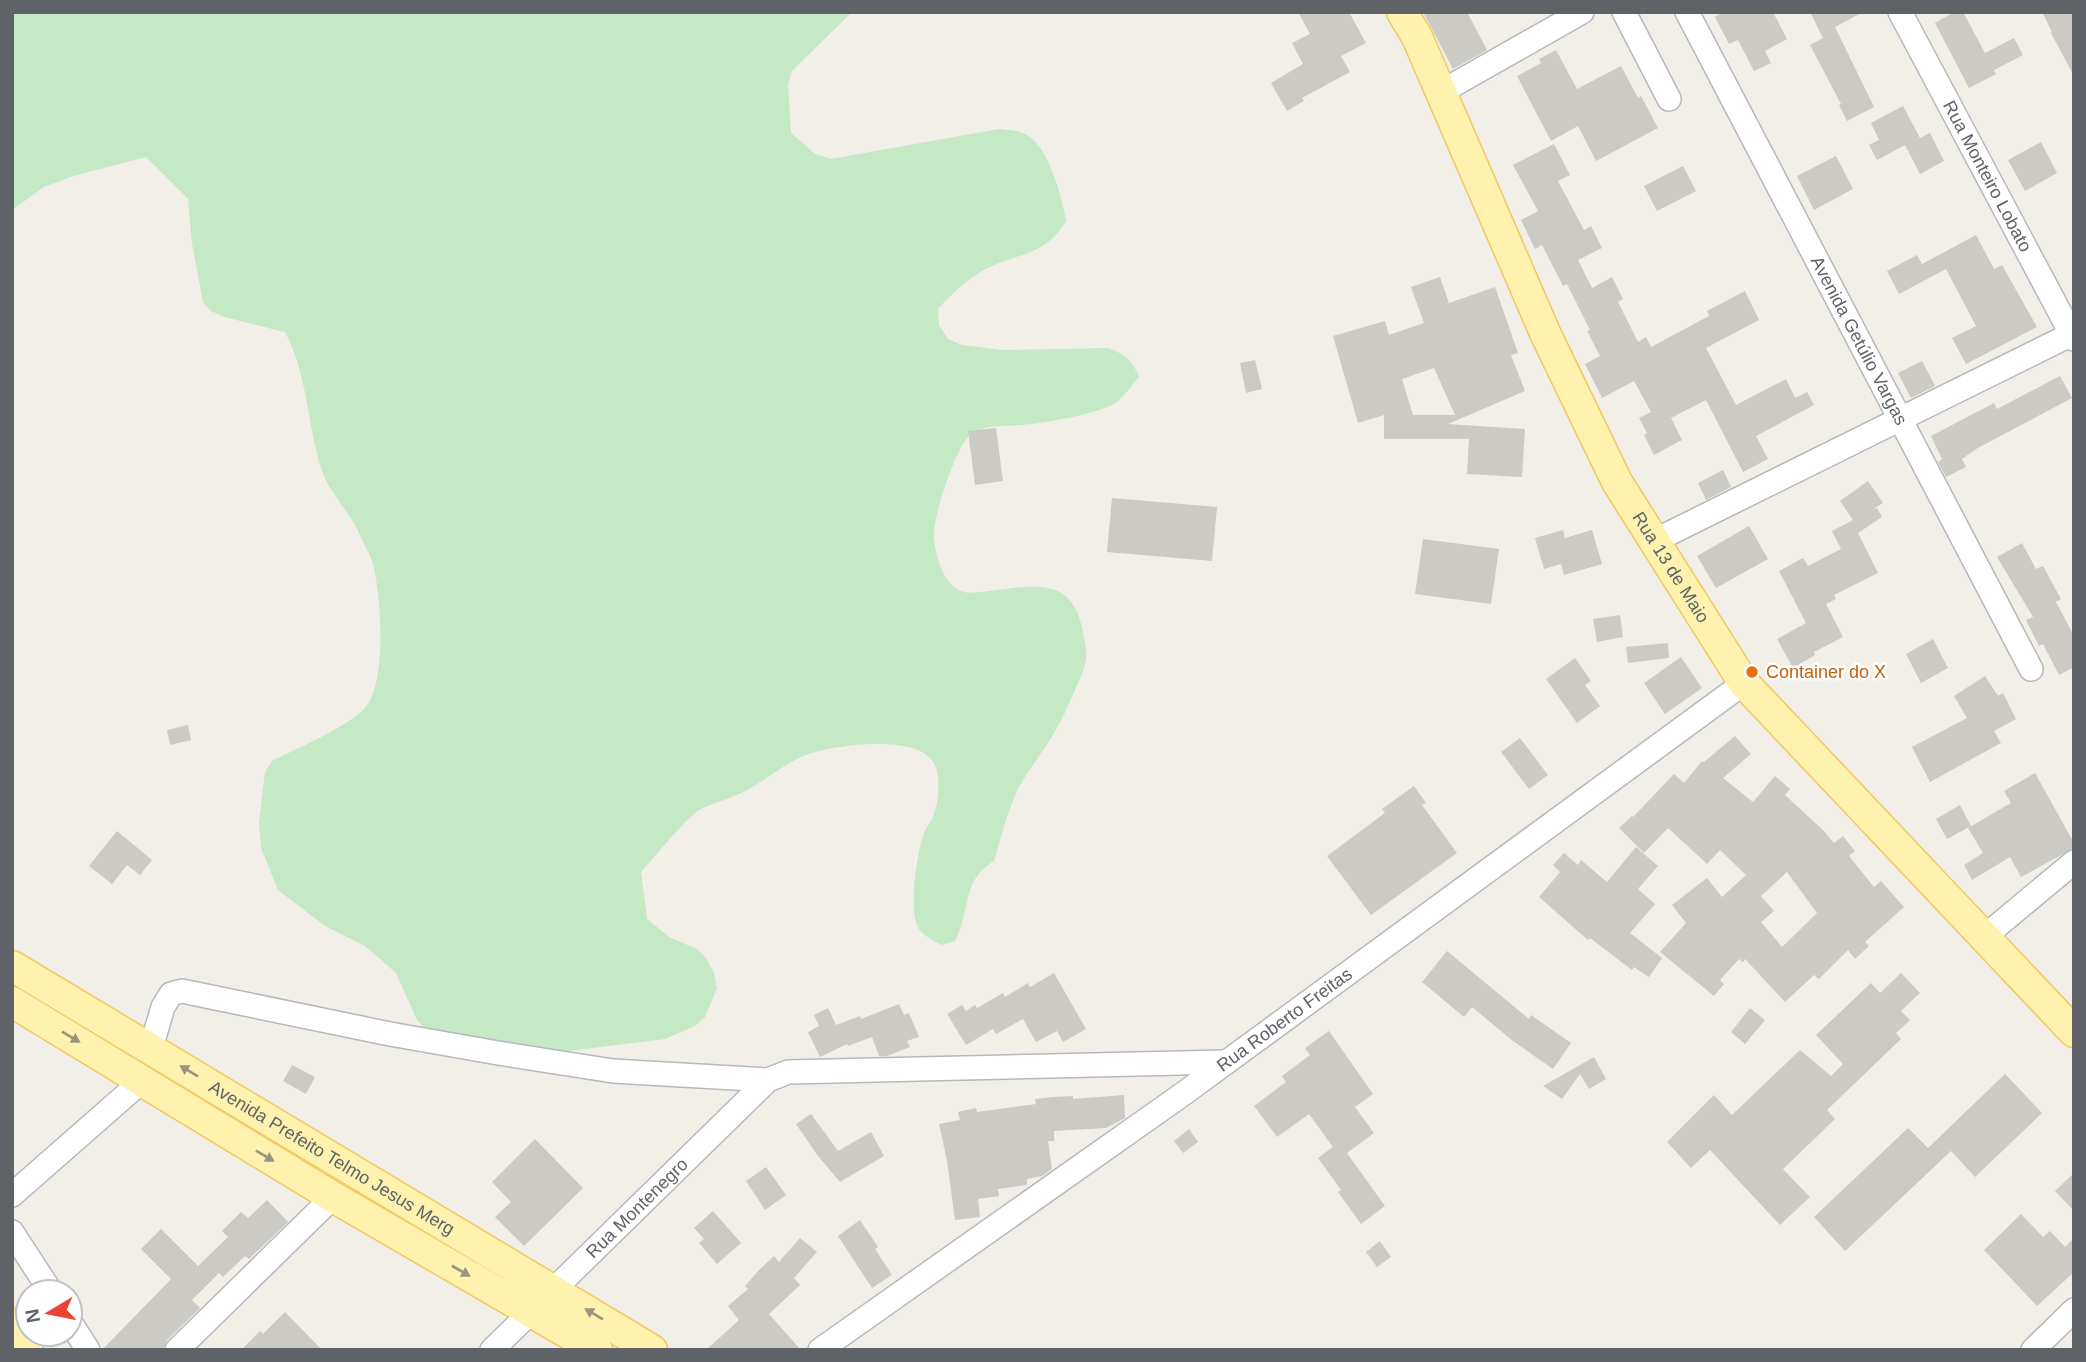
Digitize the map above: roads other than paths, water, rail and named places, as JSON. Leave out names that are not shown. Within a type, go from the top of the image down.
[{"type":"main road","name":"Rua 13 de Maio","points":[[1402,12],[1417,37],[1546,335],[1617,482],[1744,683],[2074,1032]]},
{"type":"main road","name":"Avenida Prefeito Telmo Jesus Merg","points":[[12,966],[652,1350]]},
{"type":"main road","name":"Avenida Prefeito Telmo Jesus Merg","points":[[12,1002],[333,1197],[597,1350]]},
{"type":"main road","points":[[12,1324],[28,1350]]},
{"type":"street","points":[[1441,92],[1582,12]]},
{"type":"street","points":[[1624,12],[1669,99]]},
{"type":"street","name":"Avenida Getúlio Vargas","points":[[1687,12],[2031,669]]},
{"type":"street","name":"Rua Monteiro Lobato","points":[[1900,12],[2073,335]]},
{"type":"street","points":[[1654,541],[2073,335]]},
{"type":"street","name":"Rua Roberto Freitas","points":[[820,1350],[1226,1062],[1744,683]]},
{"type":"street","points":[[1984,937],[2074,862]]},
{"type":"street","points":[[151,1048],[163,1007],[170,995],[182,991],[390,1034],[613,1071],[778,1076],[1226,1062]]},
{"type":"street","name":"Rua Montenegro","points":[[492,1350],[778,1076]]},
{"type":"street","points":[[12,1195],[142,1081]]},
{"type":"street","points":[[177,1350],[333,1197]]},
{"type":"street","points":[[12,1232],[42,1278]]},
{"type":"street","points":[[2033,1350],[2074,1310]]},
{"type":"place","name":"Container do X","points":[[1752,672]]}]
